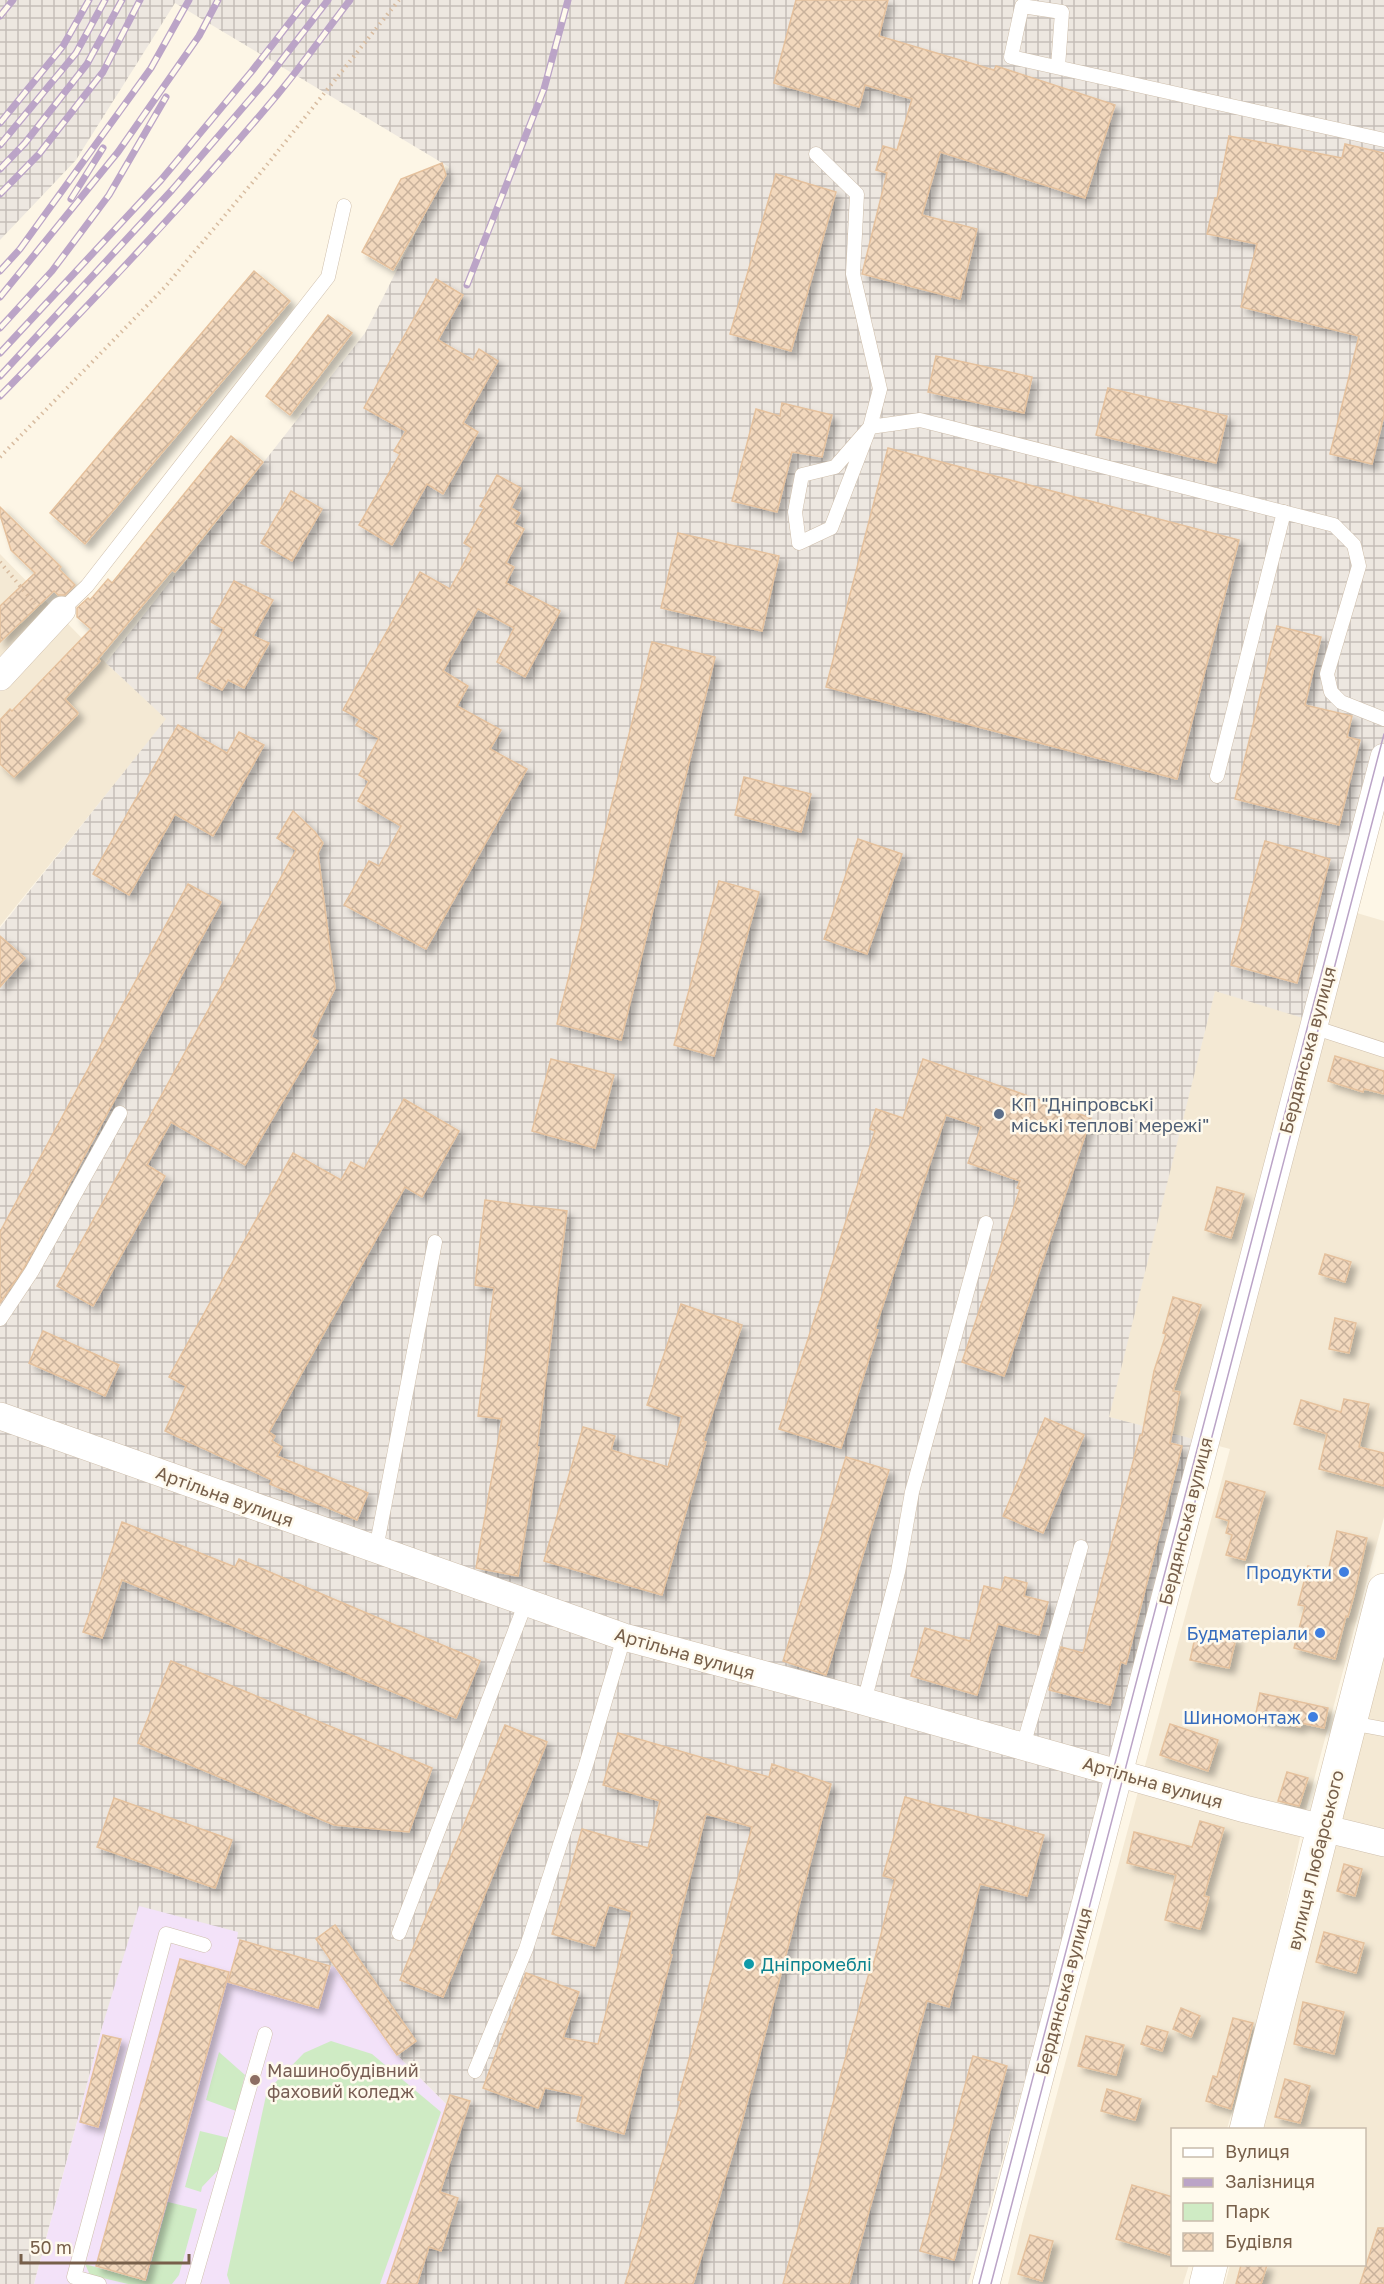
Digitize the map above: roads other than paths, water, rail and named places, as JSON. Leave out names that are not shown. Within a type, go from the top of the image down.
[{"type":"main road","name":"вулиця Любарського","points":[[1247,2128],[1384,1590]]},
{"type":"main road","points":[[1206,2284],[1211,2266]]},
{"type":"street","points":[[0,677],[56,616]]},
{"type":"street","name":"Бердянська вулиця","points":[[986,2284],[1384,757]]},
{"type":"street","name":"Артільна вулиця","points":[[0,1416],[624,1637],[1245,1809],[1384,1843]]},
{"type":"lane","points":[[1058,68],[1062,12],[1022,6],[1011,57],[1058,68],[1384,140]]},
{"type":"lane","points":[[816,153],[857,194],[853,274],[880,388],[870,428],[831,528],[799,543],[795,512],[801,475],[835,467],[870,428],[920,420],[1334,525],[1354,545],[1359,566],[1327,674],[1331,692],[1341,702],[1384,719]]},
{"type":"lane","points":[[56,616],[87,586],[328,277],[344,206]]},
{"type":"lane","points":[[1217,776],[1284,512]]},
{"type":"lane","points":[[1313,1027],[1384,1050]]},
{"type":"lane","points":[[0,1319],[32,1271],[120,1113]]},
{"type":"lane","points":[[864,1702],[898,1572],[912,1492],[986,1223]]},
{"type":"lane","points":[[376,1549],[435,1242]]},
{"type":"lane","points":[[1023,1746],[1081,1547]]},
{"type":"lane","points":[[399,1933],[526,1602]]},
{"type":"lane","points":[[475,2071],[526,1949],[586,1765],[624,1637]]},
{"type":"lane","points":[[1351,1723],[1384,1729]]},
{"type":"lane","points":[[99,2284],[74,2277],[166,1934],[204,1945]]},
{"type":"lane","points":[[193,2284],[265,2034]]},
{"type":"tram line","points":[[979,2284],[1384,734]]},
{"type":"tram line","points":[[991,2284],[1384,777]]},
{"type":"railway","points":[[0,16],[13,0]]},
{"type":"railway","points":[[0,123],[63,46],[89,0]]},
{"type":"railway","points":[[0,145],[76,53],[105,0]]},
{"type":"railway","points":[[0,169],[25,143],[87,64],[122,0]]},
{"type":"railway","points":[[0,194],[39,154],[103,72],[140,0]]},
{"type":"railway","points":[[0,271],[20,249],[151,68],[189,0]]},
{"type":"railway","points":[[0,297],[118,152],[199,36],[218,0]]},
{"type":"railway","points":[[0,353],[161,180],[252,71],[307,0]]},
{"type":"railway","points":[[0,376],[172,190],[264,83],[328,0]]},
{"type":"railway","points":[[0,396],[211,172],[287,83],[350,0]]},
{"type":"railway","points":[[467,285],[544,89],[568,0]]},
{"type":"railway","points":[[0,328],[52,271],[109,195],[166,97]]},
{"type":"railway","points":[[71,199],[103,148]]},
{"type":"place","name":"КП \"Дніпровські міські теплові мережі\"","points":[[999,1114]]},
{"type":"place","name":"Продукти","points":[[1344,1572]]},
{"type":"place","name":"Будматеріали","points":[[1320,1633]]},
{"type":"place","name":"Шиномонтаж","points":[[1313,1717]]},
{"type":"place","name":"Дніпромеблі","points":[[749,1964]]},
{"type":"place","name":"Машинобудівний фаховий коледж","points":[[255,2080]]}]
